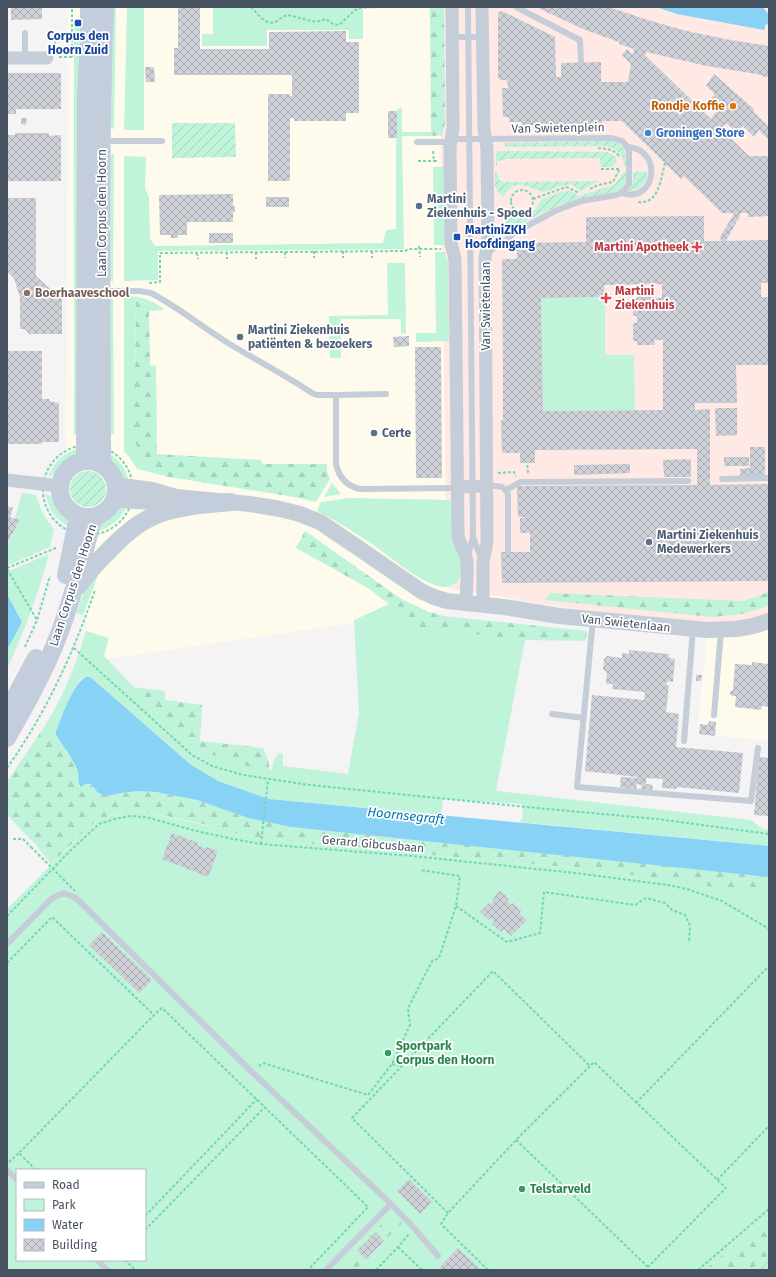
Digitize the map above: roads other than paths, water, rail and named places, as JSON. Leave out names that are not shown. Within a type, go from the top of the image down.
[{"type":"main road","name":"Laan Corpus den Hoorn","points":[[83,461],[85,456],[86,93],[90,46],[89,7]]},
{"type":"main road","name":"Laan Corpus den Hoorn","points":[[104,466],[102,458],[102,80],[105,7]]},
{"type":"main road","points":[[83,461],[94,462],[104,466],[112,474],[116,484],[114,502],[108,510],[96,517],[69,521],[67,509],[60,497],[59,486],[61,479],[67,470],[73,465],[83,461]]},
{"type":"main road","points":[[73,593],[97,562],[136,526],[146,520],[161,514],[193,506],[232,502]]},
{"type":"main road","name":"Laan Corpus den Hoorn","points":[[7,738],[33,693],[58,635],[73,593],[92,523],[96,517]]},
{"type":"main road","name":"Laan Corpus den Hoorn","points":[[7,712],[36,657],[55,610],[67,573],[77,522],[69,521]]},
{"type":"street","points":[[452,7],[453,128],[451,141],[451,243],[455,259],[459,540],[467,561],[466,603]]},
{"type":"street","name":"Van Swietenlaan","points":[[482,7],[484,129],[487,148],[488,178],[488,242],[485,257],[487,542],[483,562],[483,605]]},
{"type":"street","points":[[7,58],[25,58],[51,54]]},
{"type":"street","points":[[7,480],[59,486]]},
{"type":"street","name":"Van Swietenlaan","points":[[116,484],[152,490],[176,497],[232,502],[280,509],[300,514],[320,522],[421,591],[434,598],[446,601],[593,619],[721,631],[753,626],[769,620]]},
{"type":"street","points":[[458,488],[487,486]]},
{"type":"street","name":"Van Swietenlaan","points":[[114,502],[120,500],[153,502],[176,497]]},
{"type":"lane","name":"Van Swietenlaan","points":[[468,7],[473,537]]},
{"type":"lane","points":[[516,7],[580,40],[581,63]]},
{"type":"lane","points":[[24,33],[25,58]]},
{"type":"lane","points":[[452,37],[482,37]]},
{"type":"lane","name":"Van Swietenplein","points":[[418,142],[469,139],[612,138],[622,141],[628,148],[639,150],[646,156],[650,164],[652,175],[649,183],[638,194],[631,195],[621,193],[581,201],[555,211],[514,233],[505,241],[486,253]]},
{"type":"lane","points":[[102,141],[162,141]]},
{"type":"lane","points":[[621,193],[626,188],[629,180],[628,148]]},
{"type":"lane","points":[[102,292],[139,291],[151,293],[228,343],[317,395],[386,394]]},
{"type":"lane","points":[[336,395],[336,464],[337,472],[346,484],[353,488],[360,489],[458,488]]},
{"type":"lane","points":[[722,479],[769,478]]},
{"type":"lane","points":[[506,490],[521,482],[688,481]]},
{"type":"lane","points":[[487,486],[502,487],[506,490],[508,495],[508,552]]},
{"type":"lane","points":[[473,537],[483,562]]},
{"type":"lane","points":[[467,561],[473,537]]},
{"type":"lane","points":[[593,619],[577,788],[751,801],[758,748]]},
{"type":"lane","points":[[684,741],[693,629]]},
{"type":"lane","points":[[714,715],[721,631]]},
{"type":"lane","points":[[552,714],[584,718]]},
{"type":"lane","points":[[7,944],[52,898],[64,893],[76,898],[253,1073],[390,1204],[414,1228],[438,1256]]},
{"type":"lane","points":[[7,1170],[16,1179]]},
{"type":"lane","points":[[326,1270],[390,1204]]},
{"type":"lane","points":[[98,1261],[107,1270]]},
{"type":"water","points":[[656,7],[763,7],[769,15],[769,25],[766,24],[764,30],[677,14]]},
{"type":"water","points":[[7,594],[22,622],[7,650]]},
{"type":"water","name":"Hoornsegraft","points":[[86,677],[90,677],[190,764],[218,781],[269,799],[769,846],[769,877],[291,827],[248,818],[197,800],[156,792],[138,791],[107,796],[98,793],[91,784],[85,784],[81,787],[79,784],[76,767],[56,735],[56,731],[72,693],[81,680]]},
{"type":"place","name":"Corpus den Hoorn Zuid","points":[[78,23]]},
{"type":"place","name":"Rondje Koffie","points":[[733,106]]},
{"type":"place","name":"Groningen Store","points":[[648,133]]},
{"type":"place","name":"Martini Ziekenhuis - Spoed","points":[[419,206]]},
{"type":"place","name":"MartiniZKH Hoofdingang","points":[[457,237]]},
{"type":"place","name":"Martini Apotheek","points":[[697,247]]},
{"type":"place","name":"Boerhaaveschool","points":[[27,293]]},
{"type":"place","name":"Martini Ziekenhuis","points":[[606,298]]},
{"type":"place","name":"Martini Ziekenhuis patiënten & bezoekers","points":[[240,337]]},
{"type":"place","name":"Certe","points":[[374,433]]},
{"type":"place","name":"Martini Ziekenhuis Medewerkers","points":[[649,542]]},
{"type":"place","name":"Sportpark Corpus den Hoorn","points":[[388,1053]]},
{"type":"place","name":"Telstarveld","points":[[522,1189]]}]
